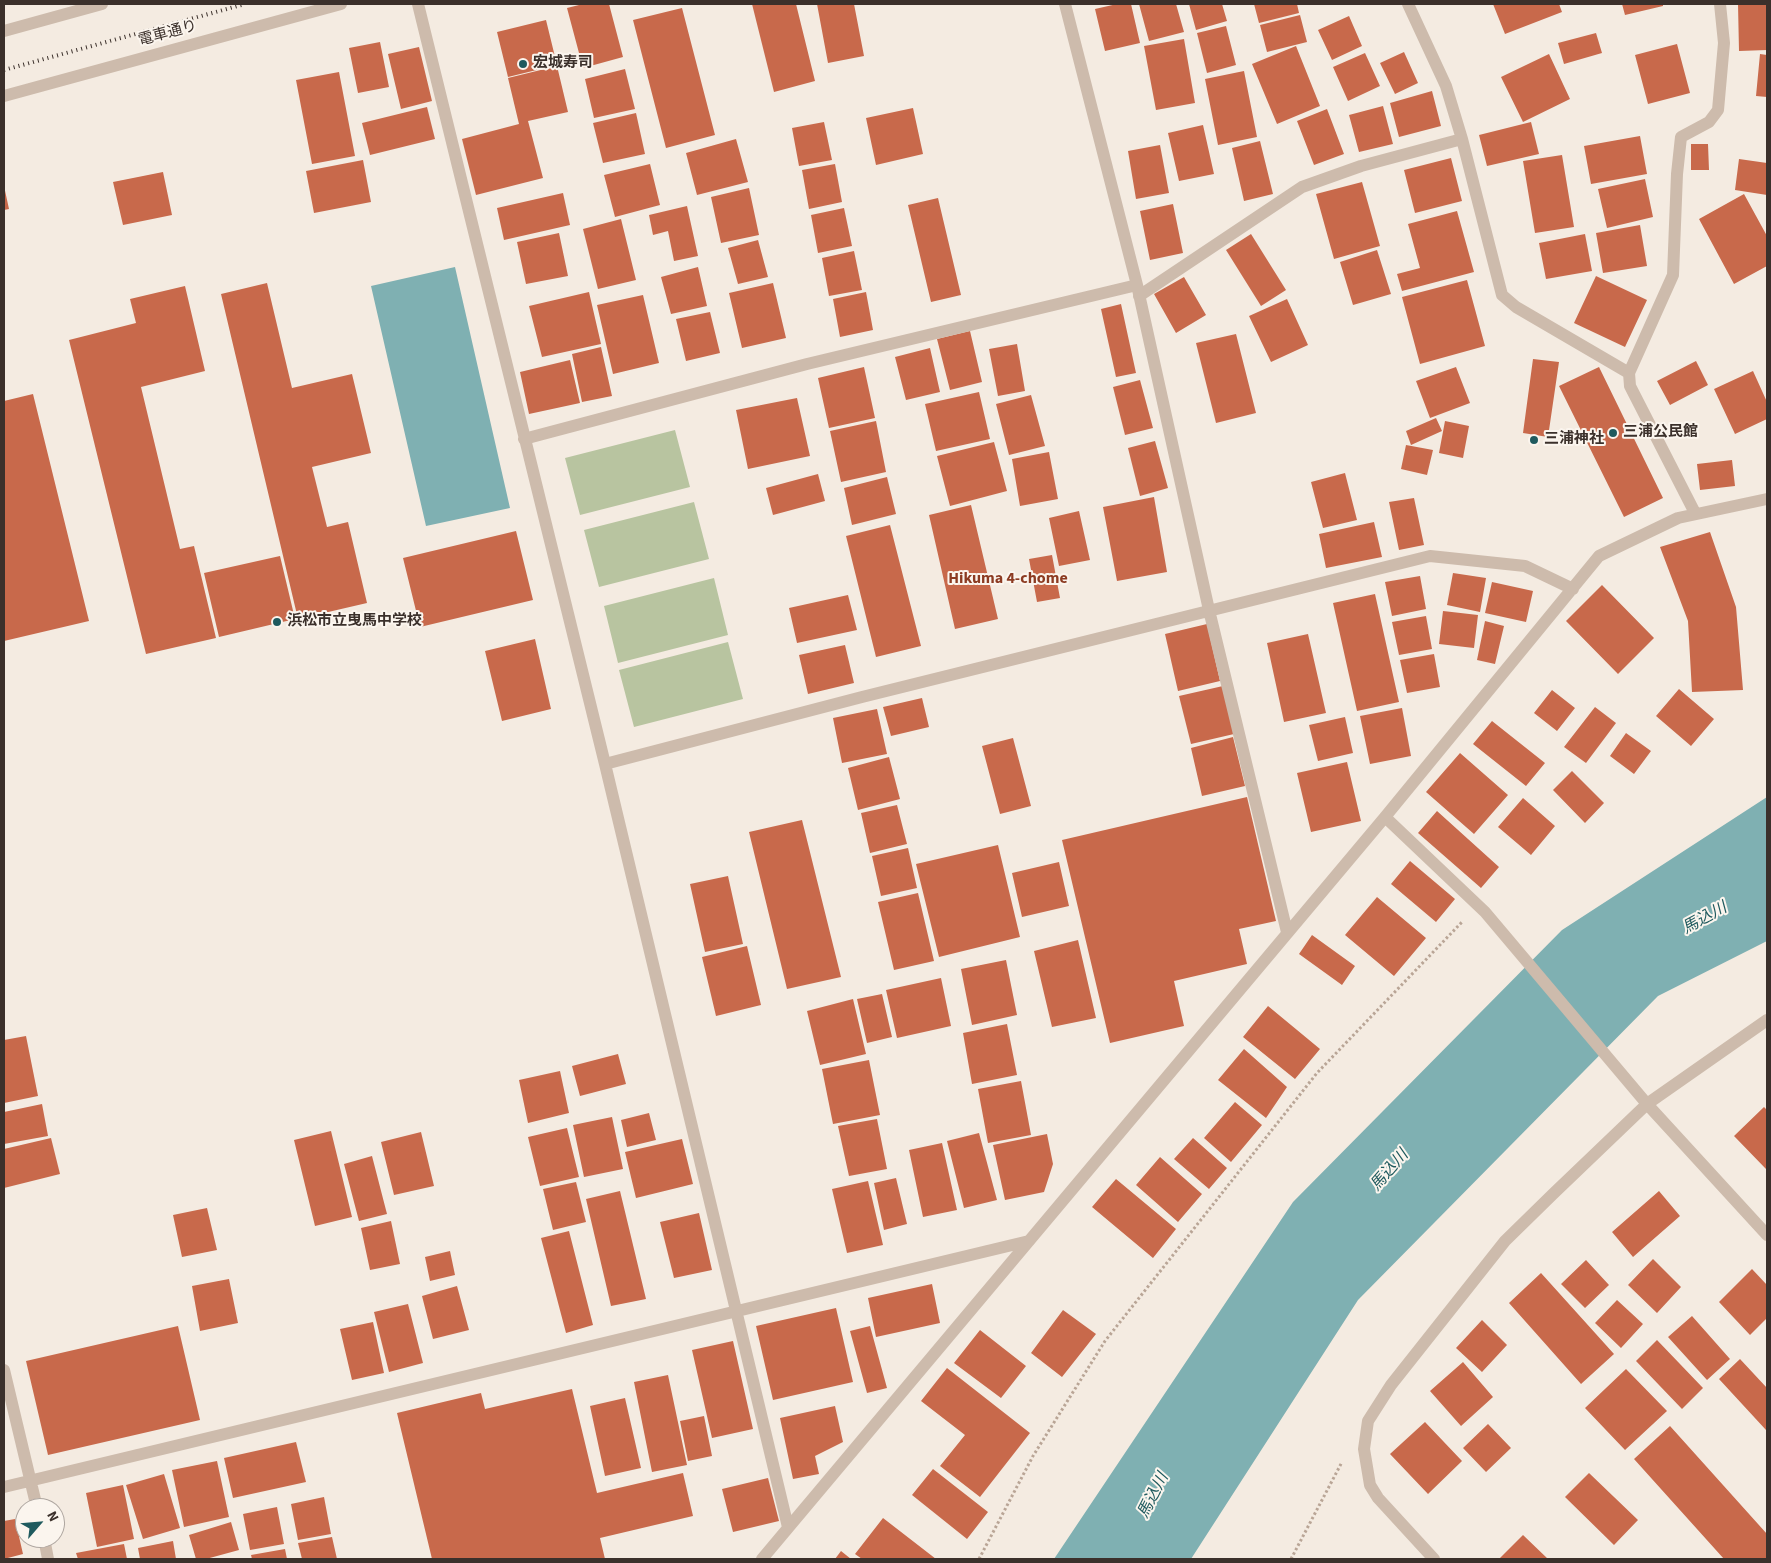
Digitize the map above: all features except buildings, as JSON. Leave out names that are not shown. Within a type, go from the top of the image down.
[{"type":"street","points":[[4,31],[102,4]]},
{"type":"street","name":"電車通り","points":[[4,96],[341,4]]},
{"type":"street","points":[[418,4],[605,764],[788,1527]]},
{"type":"street","points":[[1065,4],[1138,290],[1209,610],[1287,932]]},
{"type":"street","points":[[1408,4],[1446,86],[1462,139],[1502,295],[1516,307],[1629,373]]},
{"type":"street","points":[[1695,513],[1630,386],[1629,373],[1673,275],[1677,174],[1681,137],[1709,122],[1718,110],[1724,43],[1720,4]]},
{"type":"street","points":[[524,438],[807,364],[1138,290],[1302,187],[1361,166],[1462,139]]},
{"type":"street","points":[[762,1559],[1385,817],[1599,556],[1678,518],[1767,499]]},
{"type":"street","points":[[605,764],[1209,610],[1430,556],[1525,566],[1572,589]]},
{"type":"street","points":[[1385,817],[1482,909],[1644,1100],[1767,1235]]},
{"type":"street","points":[[1434,1559],[1378,1498],[1370,1485],[1364,1449],[1368,1421],[1391,1385],[1505,1241],[1644,1100],[1767,1020]]},
{"type":"street","points":[[4,1487],[1029,1241]]},
{"type":"street","points":[[4,1370],[35,1498]]},
{"type":"path","points":[[979,1559],[1032,1456],[1105,1342],[1317,1073],[1482,909]]},
{"type":"path","points":[[1291,1559],[1344,1458]]},
{"type":"green space","points":[[675,430],[690,487],[580,515],[565,458]]},
{"type":"green space","points":[[694,502],[709,559],[599,587],[584,530]]},
{"type":"green space","points":[[714,578],[728,635],[618,663],[604,606]]},
{"type":"green space","points":[[728,642],[743,699],[634,727],[619,670]]},
{"type":"water","points":[[455,267],[510,508],[426,526],[371,286]]},
{"type":"water","name":"馬込川","points":[[1767,797],[1767,941],[1658,996],[1358,1300],[1191,1559],[1054,1559],[1293,1202],[1562,930]]},
{"type":"railway","points":[[4,70],[245,4]]},
{"type":"place","name":"宏城寿司","points":[[523,64]]},
{"type":"place","name":"三浦公民館","points":[[1613,433]]},
{"type":"place","name":"三浦神社","points":[[1534,440]]},
{"type":"place","name":"浜松市立曳馬中学校","points":[[277,622]]},
{"type":"district","name":"Hikuma 4-chome","points":[[1008,579]]}]
